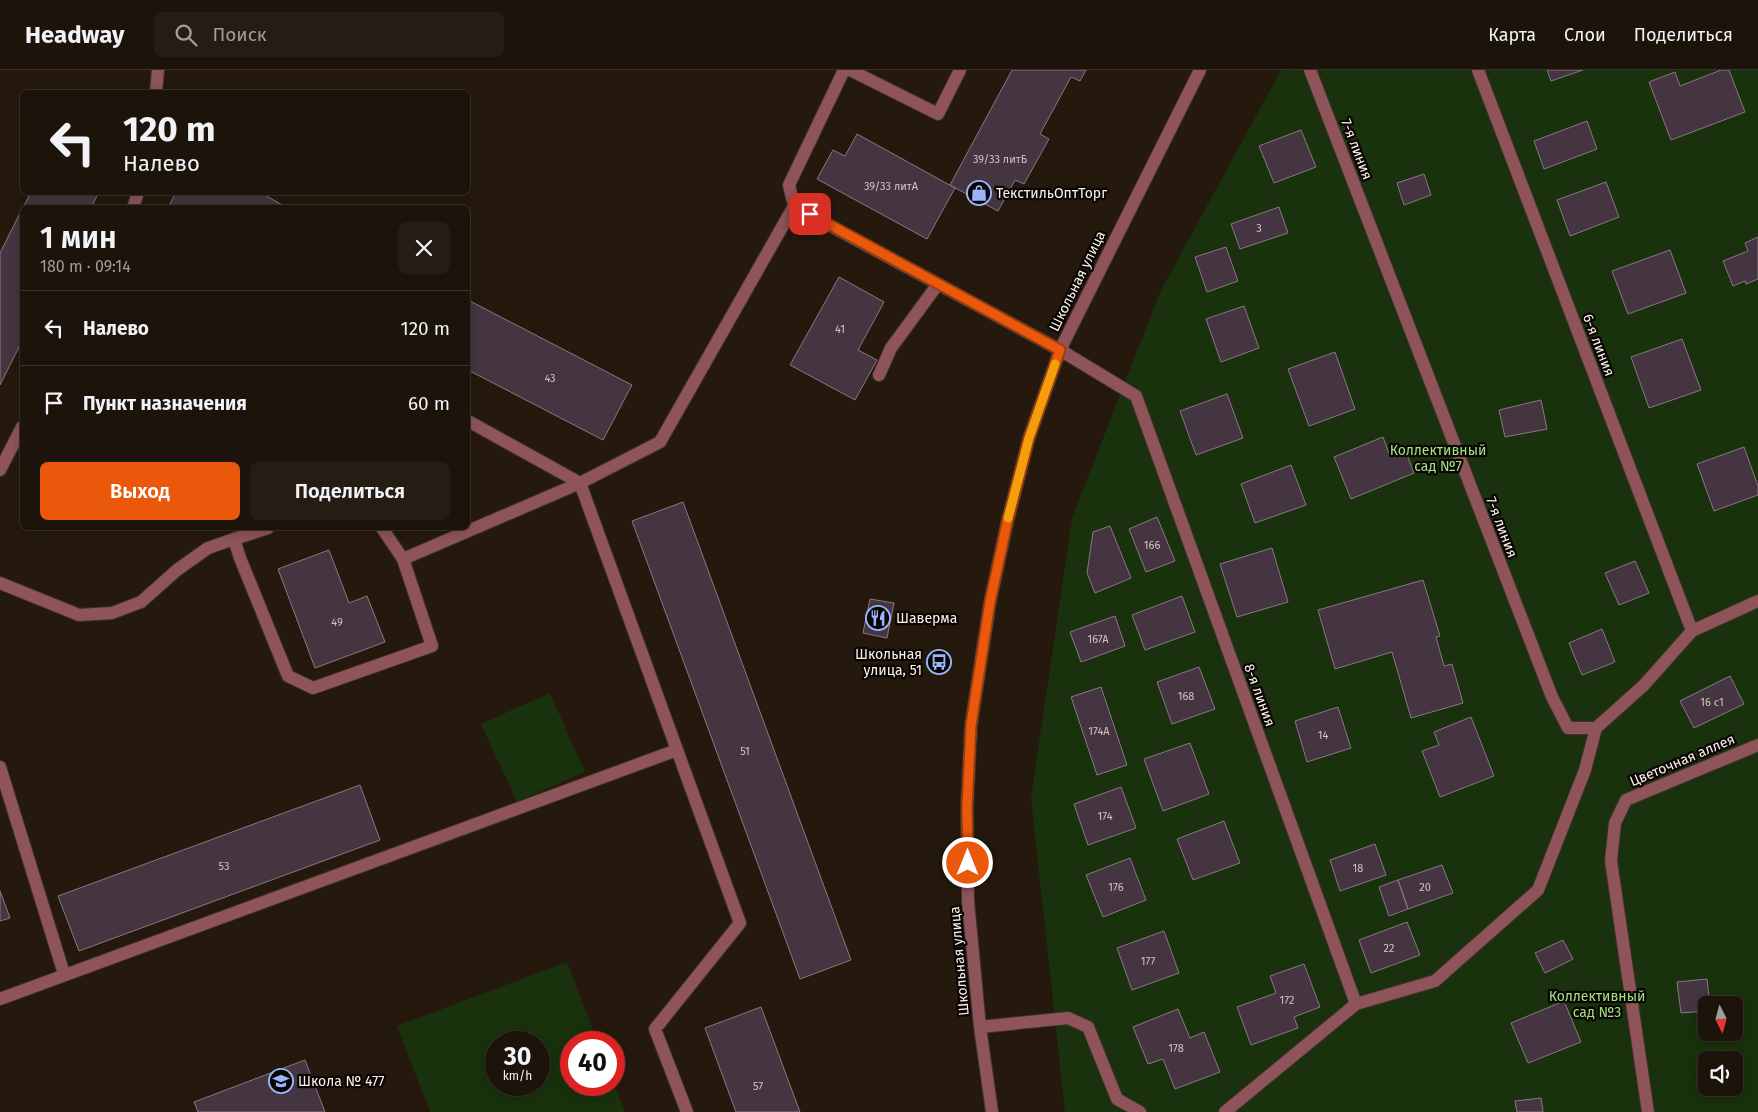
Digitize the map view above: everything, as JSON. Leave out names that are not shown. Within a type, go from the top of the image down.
[{"type":"street","points":[[156,90],[158,70]]},
{"type":"street","points":[[403,559],[580,483],[660,442],[794,206],[788,185],[844,70]]},
{"type":"street","points":[[850,70],[938,114],[960,70]]},
{"type":"street","name":"Школьная улица","points":[[992,1112],[980,1027],[968,901],[967,807],[971,725],[990,602],[1007,523],[1029,438],[1060,350],[1200,70]]},
{"type":"street","name":"7-я линия","points":[[1310,70],[1552,697],[1568,728],[1596,728]]},
{"type":"street","name":"6-я линия","points":[[1478,70],[1692,631]]},
{"type":"street","points":[[794,206],[1060,350]]},
{"type":"street","points":[[878,375],[891,348],[938,284]]},
{"type":"street","name":"8-я линия","points":[[1060,350],[1136,396],[1356,1004]]},
{"type":"street","points":[[470,422],[580,483],[740,923],[655,1029],[686,1112]]},
{"type":"street","points":[[0,470],[20,431]]},
{"type":"street","points":[[0,583],[80,615],[112,613],[141,602],[177,570],[208,548],[262,530]]},
{"type":"street","points":[[234,539],[288,676],[313,688],[432,646],[403,559],[383,530]]},
{"type":"street","points":[[1225,1112],[1356,1004],[1435,981],[1538,890],[1585,770],[1596,728],[1644,685],[1692,631],[1758,601]]},
{"type":"street","name":"Цветочная аллея","points":[[1648,1112],[1611,861],[1614,823],[1626,800],[1758,745]]},
{"type":"street","points":[[0,999],[677,750]]},
{"type":"street","points":[[0,767],[64,974]]},
{"type":"street","points":[[980,1027],[1068,1018],[1088,1027],[1117,1099],[1140,1112]]},
{"type":"green space","name":"Коллективный сад №7","points":[[1281,70],[1758,70],[1758,1112],[1065,1112],[1031,798],[1072,518],[1160,292]]},
{"type":"green space","points":[[550,693],[585,772],[517,802],[481,724]]},
{"type":"green space","points":[[567,962],[594,1031],[560,1031],[560,1096],[619,1096],[625,1112],[430,1112],[397,1026]]},
{"type":"building","points":[[1012,70],[1086,70],[1080,81],[1071,77],[1040,134],[1049,139],[1024,184],[1015,180],[998,211],[950,185]]},
{"type":"building","points":[[1547,70],[1583,70],[1551,81]]},
{"type":"building","points":[[1721,70],[1729,70],[1745,112],[1671,140],[1649,82],[1675,72],[1680,86]]},
{"type":"building","points":[[1587,121],[1597,149],[1544,169],[1534,141]]},
{"type":"building","points":[[1301,130],[1316,167],[1274,183],[1259,146]]},
{"type":"building","points":[[857,134],[955,188],[927,239],[817,179],[833,150],[845,156]]},
{"type":"building","points":[[1424,174],[1431,195],[1404,205],[1397,183]]},
{"type":"building","points":[[1606,182],[1619,217],[1570,236],[1557,200]]},
{"type":"building","points":[[30,195],[98,195],[92,205],[24,205]]},
{"type":"building","points":[[174,195],[264,195],[283,205],[170,205]]},
{"type":"building","points":[[1279,207],[1288,233],[1240,249],[1231,224]]},
{"type":"building","points":[[20,213],[20,345],[0,385],[0,253]]},
{"type":"building","points":[[1758,237],[1758,279],[1746,284],[1745,281],[1733,286],[1723,261],[1748,251],[1745,243]]},
{"type":"building","points":[[1226,247],[1238,281],[1207,292],[1195,257]]},
{"type":"building","points":[[1670,250],[1686,293],[1628,314],[1612,271]]},
{"type":"building","points":[[839,277],[884,302],[858,350],[877,360],[855,400],[790,365]]},
{"type":"building","points":[[470,301],[632,385],[603,440],[470,371]]},
{"type":"building","points":[[1244,306],[1259,348],[1221,362],[1206,319]]},
{"type":"building","points":[[1682,339],[1701,390],[1649,408],[1631,357]]},
{"type":"building","points":[[1335,352],[1355,409],[1309,426],[1288,369]]},
{"type":"building","points":[[1227,394],[1243,438],[1196,455],[1180,411]]},
{"type":"building","points":[[1541,400],[1547,429],[1505,437],[1499,410]]},
{"type":"building","points":[[1383,437],[1390,456],[1405,450],[1414,473],[1351,499],[1334,457]]},
{"type":"building","points":[[1744,447],[1758,486],[1758,495],[1714,511],[1697,464]]},
{"type":"building","points":[[1291,465],[1306,505],[1255,523],[1241,484]]},
{"type":"building","points":[[683,502],[851,960],[800,979],[632,521]]},
{"type":"building","points":[[1157,517],[1175,561],[1146,572],[1129,529]]},
{"type":"building","points":[[1110,526],[1131,578],[1095,593],[1087,573],[1093,532]]},
{"type":"building","points":[[1272,548],[1288,602],[1237,617],[1220,564]]},
{"type":"building","points":[[329,550],[349,603],[367,596],[385,642],[315,668],[278,569]]},
{"type":"building","points":[[1635,561],[1649,593],[1619,605],[1605,573]]},
{"type":"building","points":[[1423,580],[1440,636],[1436,637],[1444,666],[1452,664],[1463,703],[1411,718],[1392,652],[1335,669],[1318,610]]},
{"type":"building","points":[[1182,596],[1195,632],[1145,650],[1132,615]]},
{"type":"building","name":"Шаверма","points":[[870,599],[894,603],[887,638],[863,633]]},
{"type":"building","points":[[1115,616],[1125,646],[1081,662],[1070,632]]},
{"type":"building","points":[[1602,629],[1615,662],[1582,675],[1569,643]]},
{"type":"building","points":[[1199,667],[1215,709],[1172,724],[1157,682]]},
{"type":"building","points":[[1730,676],[1744,704],[1694,728],[1680,701]]},
{"type":"building","points":[[1101,687],[1127,765],[1097,775],[1071,697]]},
{"type":"building","points":[[1338,707],[1351,748],[1307,762],[1295,721]]},
{"type":"building","points":[[1471,717],[1494,776],[1440,797],[1422,751],[1439,745],[1434,732]]},
{"type":"building","points":[[1190,743],[1209,794],[1163,811],[1144,759]]},
{"type":"building","points":[[360,785],[380,840],[79,951],[58,896]]},
{"type":"building","points":[[1121,787],[1136,828],[1088,845],[1074,804]]},
{"type":"building","points":[[1224,821],[1240,863],[1193,880],[1177,839]]},
{"type":"building","points":[[1375,844],[1386,875],[1340,891],[1330,860]]},
{"type":"building","points":[[1130,858],[1146,900],[1103,917],[1086,875]]},
{"type":"building","points":[[1442,865],[1453,893],[1408,909],[1398,880]]},
{"type":"building","points":[[1398,880],[1408,909],[1389,916],[1379,887]]},
{"type":"building","points":[[0,891],[10,918],[0,921]]},
{"type":"building","points":[[1407,922],[1420,955],[1371,973],[1359,940]]},
{"type":"building","points":[[1164,931],[1179,973],[1132,990],[1117,948]]},
{"type":"building","points":[[1563,940],[1573,959],[1545,973],[1535,953]]},
{"type":"building","points":[[1304,964],[1320,1007],[1294,1017],[1298,1028],[1251,1045],[1237,1007],[1276,993],[1270,976]]},
{"type":"building","points":[[1707,979],[1709,996],[1698,996],[1698,1012],[1681,1013],[1677,982]]},
{"type":"building","points":[[1564,1001],[1581,1042],[1528,1063],[1511,1023]]},
{"type":"building","points":[[761,1007],[800,1112],[736,1112],[705,1028]]},
{"type":"building","points":[[1178,1009],[1190,1038],[1204,1032],[1220,1072],[1175,1089],[1163,1059],[1148,1064],[1133,1027]]},
{"type":"building","name":"Школа № 477","points":[[305,1060],[325,1112],[198,1112],[194,1102]]},
{"type":"building","points":[[1541,1098],[1543,1112],[1517,1112],[1515,1101]]},
{"type":"slow traffic","points":[[1008,518],[1029,438],[1055,364]]},
{"type":"place","name":"ТекстильОптТорг","points":[[979,193]]},
{"type":"place","name":"Шаверма","points":[[878,618]]},
{"type":"place","name":"Школьная улица, 51","points":[[939,662]]},
{"type":"place","name":"Школа № 477","points":[[281,1081]]},
{"type":"route","points":[[810,214],[1060,350],[1029,438],[1007,523],[990,602],[971,725],[967,807],[968,863]]},
{"type":"park label","name":"Коллективный сад №3","points":[[1597,1004]]}]
